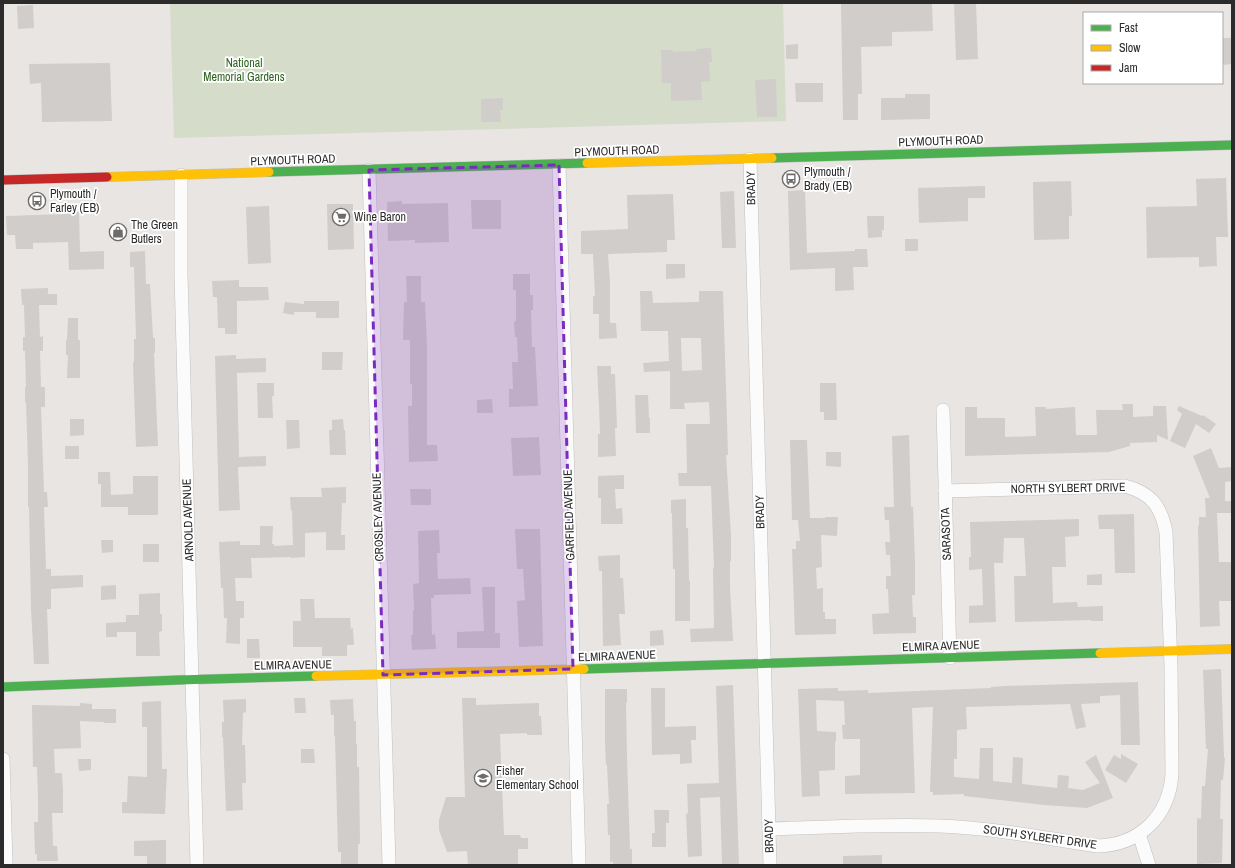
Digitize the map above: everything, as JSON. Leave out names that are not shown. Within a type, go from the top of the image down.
[{"type":"street","name":"PLYMOUTH ROAD","points":[[3,180],[1232,145]]},
{"type":"street","name":"BRADY","points":[[750,159],[770,865]]},
{"type":"street","name":"GARFIELD AVENUE","points":[[559,164],[579,865]]},
{"type":"street","name":"CROSLEY AVENUE","points":[[369,170],[389,865]]},
{"type":"street","name":"ARNOLD AVENUE","points":[[181,175],[181,274],[198,865]]},
{"type":"street","name":"SARASOTA","points":[[943,410],[950,658]]},
{"type":"street","name":"NORTH SYLBERT DRIVE","points":[[945,490],[1117,485],[1136,489],[1145,494],[1160,510],[1164,520],[1166,532],[1170,651]]},
{"type":"street","name":"ELMIRA AVENUE","points":[[3,687],[192,679],[383,675],[1232,649]]},
{"type":"street","name":"SOUTH SYLBERT DRIVE","points":[[769,829],[879,825],[940,826],[1012,832],[1097,846],[1107,846],[1120,843],[1139,834],[1151,824],[1161,812],[1167,800],[1172,774],[1170,651]]},
{"type":"street","points":[[3,759],[6,865]]},
{"type":"street","points":[[1139,834],[1148,865]]},
{"type":"highlighted area","points":[[559,165],[573,669],[383,675],[369,170]]},
{"type":"green space","name":"National Memorial Gardens","points":[[170,3],[783,3],[786,121],[174,138]]},
{"type":"building","points":[[841,3],[932,3],[933,31],[892,32],[892,46],[861,47],[862,94],[858,94],[858,120],[843,120]]},
{"type":"building","points":[[954,3],[976,3],[978,59],[956,60]]},
{"type":"building","points":[[33,5],[34,28],[18,29],[17,6]]},
{"type":"building","points":[[1223,38],[1232,38],[1232,64],[1223,65]]},
{"type":"building","points":[[798,44],[798,59],[786,59],[786,45]]},
{"type":"building","points":[[711,48],[712,62],[709,62],[710,81],[701,82],[702,100],[671,101],[671,83],[662,83],[661,50],[673,50],[673,52],[697,51],[696,49]]},
{"type":"building","points":[[110,63],[112,121],[42,122],[41,83],[30,84],[29,64]]},
{"type":"building","points":[[776,79],[777,117],[757,117],[755,80]]},
{"type":"building","points":[[795,83],[823,83],[823,102],[796,102]]},
{"type":"building","points":[[905,94],[930,94],[930,119],[881,120],[881,98],[905,98]]},
{"type":"building","points":[[503,98],[503,110],[500,110],[501,122],[481,122],[481,99]]},
{"type":"building","points":[[1226,178],[1228,237],[1216,237],[1217,266],[1199,267],[1199,257],[1147,258],[1146,207],[1197,206],[1196,179]]},
{"type":"building","points":[[1071,181],[1072,216],[1069,216],[1069,239],[1034,240],[1033,182]]},
{"type":"building","points":[[985,186],[985,198],[968,198],[968,221],[919,223],[918,188]]},
{"type":"building","points":[[805,190],[807,253],[867,249],[868,267],[853,267],[854,290],[835,291],[835,268],[790,270],[788,191]]},
{"type":"building","points":[[734,191],[736,248],[722,248],[720,192]]},
{"type":"building","points":[[673,194],[675,240],[667,240],[667,252],[608,254],[610,323],[616,323],[617,338],[599,339],[599,314],[593,314],[593,296],[595,296],[593,254],[581,254],[581,231],[628,229],[627,195]]},
{"type":"building","points":[[471,200],[501,200],[501,229],[472,229]]},
{"type":"building","points":[[402,201],[402,204],[448,203],[449,242],[415,243],[415,240],[388,241],[387,202]]},
{"type":"building","points":[[327,204],[353,204],[354,249],[328,250]]},
{"type":"building","points":[[269,206],[271,263],[248,264],[246,207]]},
{"type":"building","points":[[67,212],[79,212],[80,252],[104,251],[104,269],[69,270],[68,242],[33,243],[33,249],[16,249],[15,235],[7,235],[6,216],[67,214]]},
{"type":"building","points":[[867,216],[884,216],[884,230],[882,230],[882,237],[868,238]]},
{"type":"building","points":[[905,239],[918,239],[918,251],[905,251]]},
{"type":"building","points":[[145,251],[146,284],[150,284],[153,338],[155,338],[154,353],[158,446],[136,447],[133,362],[134,339],[136,339],[134,267],[130,267],[130,252]]},
{"type":"building","points":[[666,264],[685,264],[685,278],[666,279]]},
{"type":"building","points":[[513,274],[530,274],[530,295],[533,295],[533,310],[531,310],[532,347],[535,347],[538,406],[509,407],[509,389],[513,389],[512,362],[518,362],[517,337],[515,337],[514,322],[516,321],[516,290],[513,290]]},
{"type":"building","points":[[406,276],[421,276],[421,302],[425,302],[427,346],[427,445],[437,445],[438,461],[409,462],[408,406],[412,406],[412,384],[410,384],[410,340],[403,340],[404,302],[407,302]]},
{"type":"building","points":[[239,280],[239,287],[268,287],[269,300],[237,301],[237,334],[225,334],[225,328],[218,328],[217,297],[213,297],[212,281]]},
{"type":"building","points":[[48,288],[48,294],[57,294],[57,305],[39,305],[40,337],[43,336],[43,351],[40,351],[41,387],[45,387],[45,407],[41,407],[44,492],[47,492],[48,507],[44,507],[46,569],[51,569],[51,576],[83,575],[83,587],[51,589],[51,609],[47,609],[49,664],[34,664],[28,507],[25,351],[23,351],[23,337],[25,337],[24,305],[22,305],[21,289]]},
{"type":"building","points":[[640,291],[652,291],[653,303],[699,302],[699,291],[723,291],[728,455],[726,455],[731,535],[730,588],[733,641],[691,642],[690,629],[714,628],[714,568],[711,486],[679,486],[678,473],[687,473],[686,424],[710,424],[709,402],[684,403],[685,409],[670,409],[670,371],[644,372],[643,363],[669,361],[668,331],[641,331]],"holes":[[[681,338],[701,338],[702,370],[682,371]]]},
{"type":"building","points":[[304,301],[339,301],[339,318],[316,318],[316,312],[294,312],[294,315],[283,313],[285,302],[304,304]]},
{"type":"building","points":[[68,318],[78,318],[78,340],[80,340],[80,378],[67,378],[68,355],[66,355],[66,340]]},
{"type":"building","points":[[322,352],[343,352],[342,370],[322,370]]},
{"type":"building","points":[[236,355],[236,359],[266,358],[266,372],[237,373],[239,457],[266,456],[266,466],[238,467],[240,510],[219,511],[215,356]]},
{"type":"building","points":[[597,366],[611,366],[611,374],[615,374],[617,428],[615,428],[616,456],[598,457],[598,434],[600,434]]},
{"type":"building","points":[[257,383],[274,383],[274,396],[272,396],[273,418],[258,418]]},
{"type":"building","points":[[820,383],[836,383],[837,420],[824,420],[824,412],[820,412]]},
{"type":"building","points":[[635,395],[648,395],[650,433],[636,433]]},
{"type":"building","points":[[492,399],[493,413],[477,413],[477,400]]},
{"type":"building","points":[[1122,404],[1133,404],[1133,417],[1153,416],[1153,406],[1166,406],[1168,440],[1157,435],[1157,442],[1130,443],[1130,446],[1109,452],[965,456],[965,407],[977,407],[977,418],[1005,418],[1005,437],[1036,436],[1035,407],[1046,407],[1046,409],[1075,407],[1076,435],[1097,435],[1096,410],[1123,410]]},
{"type":"building","points":[[1179,406],[1202,416],[1203,415],[1216,424],[1209,433],[1196,424],[1185,448],[1170,441],[1182,414],[1177,410]]},
{"type":"building","points":[[70,419],[84,419],[84,435],[70,436]]},
{"type":"building","points":[[343,419],[346,455],[330,455],[329,430],[332,430],[332,420]]},
{"type":"building","points":[[286,420],[299,420],[300,448],[287,449]]},
{"type":"building","points":[[909,435],[911,507],[913,507],[915,561],[915,595],[912,595],[913,617],[916,617],[916,633],[873,634],[872,614],[889,613],[886,576],[891,576],[890,555],[886,555],[885,542],[890,542],[889,520],[885,520],[884,507],[894,507],[892,436]]},
{"type":"building","points":[[539,437],[541,475],[513,476],[511,438]]},
{"type":"building","points":[[790,440],[807,440],[810,518],[838,517],[837,536],[821,535],[822,567],[816,568],[817,589],[823,588],[823,612],[825,612],[825,619],[836,619],[836,634],[795,635],[792,549],[796,549],[796,541],[800,541],[798,520],[792,520]]},
{"type":"building","points":[[65,446],[79,446],[79,459],[65,459]]},
{"type":"building","points":[[1211,448],[1219,468],[1232,467],[1232,481],[1225,482],[1225,501],[1232,501],[1232,513],[1217,513],[1219,562],[1232,562],[1232,601],[1219,601],[1220,626],[1200,627],[1198,526],[1199,517],[1206,517],[1205,498],[1210,498],[1193,456]]},
{"type":"building","points":[[826,452],[841,452],[841,467],[826,466]]},
{"type":"building","points":[[98,472],[110,472],[111,495],[133,494],[133,476],[158,476],[158,515],[128,515],[128,507],[101,507],[101,484],[98,484]]},
{"type":"building","points":[[624,475],[624,489],[615,489],[616,509],[622,508],[623,524],[601,524],[601,498],[598,498],[598,476]]},
{"type":"building","points":[[346,487],[346,503],[342,503],[341,535],[345,535],[345,550],[326,550],[326,532],[305,533],[305,557],[251,558],[252,578],[235,578],[236,601],[244,601],[244,618],[240,618],[240,644],[226,643],[227,618],[224,618],[219,542],[240,541],[240,545],[260,545],[260,526],[273,526],[272,544],[274,544],[274,546],[293,545],[290,497],[322,497],[321,488]]},
{"type":"building","points":[[410,489],[431,489],[431,505],[411,505]]},
{"type":"building","points":[[686,499],[686,528],[688,528],[690,581],[690,621],[675,621],[675,569],[673,569],[671,500]]},
{"type":"building","points":[[1134,514],[1135,573],[1115,573],[1114,529],[1099,529],[1098,515]]},
{"type":"building","points":[[1079,519],[1079,536],[1065,537],[1066,567],[1052,567],[1053,603],[1077,602],[1078,607],[1103,606],[1103,621],[1015,622],[1014,576],[1026,576],[1024,538],[1004,538],[1003,563],[994,563],[996,622],[969,623],[969,606],[983,605],[982,569],[969,570],[969,557],[971,557],[970,522]]},
{"type":"building","points":[[515,529],[540,529],[543,646],[519,647],[517,601],[525,600],[523,569],[517,569]]},
{"type":"building","points":[[439,530],[440,553],[437,553],[438,579],[470,578],[471,594],[434,595],[434,598],[431,598],[432,635],[435,634],[436,649],[412,650],[411,635],[413,635],[414,610],[413,584],[419,583],[418,531]]},
{"type":"building","points":[[101,540],[113,540],[113,552],[102,553]]},
{"type":"building","points":[[143,544],[159,544],[159,562],[143,562]]},
{"type":"building","points":[[620,555],[620,578],[623,578],[625,614],[619,614],[621,645],[603,646],[602,571],[599,571],[598,556]]},
{"type":"building","points":[[1102,574],[1102,585],[1087,585],[1087,575]]},
{"type":"building","points":[[116,585],[116,599],[101,600],[101,586]]},
{"type":"building","points":[[482,587],[495,587],[495,633],[500,633],[500,648],[457,648],[457,632],[484,631]]},
{"type":"building","points":[[160,593],[162,631],[159,632],[160,656],[136,656],[136,632],[117,632],[117,637],[106,637],[106,623],[126,622],[126,615],[139,615],[139,594]]},
{"type":"building","points":[[300,599],[314,599],[315,618],[350,618],[351,629],[353,628],[354,645],[347,645],[347,656],[322,656],[322,647],[293,647],[293,621],[301,621]]},
{"type":"building","points":[[663,630],[664,645],[650,646],[650,631]]},
{"type":"building","points":[[247,639],[259,639],[260,658],[247,658]]},
{"type":"building","points":[[1221,669],[1225,758],[1223,780],[1221,780],[1220,819],[1223,819],[1222,863],[1197,864],[1197,818],[1201,819],[1202,786],[1205,786],[1208,749],[1206,749],[1203,670]]},
{"type":"building","points":[[1138,682],[1140,745],[1121,745],[1120,695],[1100,696],[1100,703],[1081,704],[1086,727],[1076,729],[1070,704],[966,707],[967,729],[957,730],[957,759],[954,759],[954,777],[979,779],[980,748],[993,748],[993,781],[1012,783],[1013,757],[1023,758],[1022,784],[1057,788],[1058,775],[1069,776],[1068,788],[1083,790],[1100,783],[1085,762],[1096,755],[1113,798],[1087,808],[964,796],[964,794],[933,795],[933,792],[930,792],[933,707],[912,708],[915,793],[845,794],[845,776],[860,775],[860,739],[843,739],[842,725],[845,725],[844,701],[816,700],[817,731],[836,732],[835,770],[819,771],[820,796],[802,797],[798,689],[838,688],[838,691],[868,690],[868,693],[991,688],[1005,686]]},
{"type":"building","points":[[733,685],[739,865],[722,865],[720,797],[700,798],[702,856],[688,857],[686,814],[688,813],[687,784],[719,783],[716,686]]},
{"type":"building","points":[[651,688],[665,688],[665,727],[696,726],[696,740],[691,740],[692,763],[680,764],[680,754],[652,755]]},
{"type":"building","points":[[605,689],[627,689],[627,757],[630,849],[632,849],[632,864],[613,865],[613,862],[610,862],[610,835],[608,835],[607,804],[609,804],[605,742]]},
{"type":"building","points":[[294,698],[305,698],[306,713],[295,713]]},
{"type":"building","points":[[462,698],[476,698],[476,705],[539,703],[539,716],[541,716],[542,735],[527,735],[527,733],[500,734],[504,835],[520,835],[521,838],[528,838],[528,849],[518,849],[518,865],[468,865],[467,851],[447,852],[439,830],[439,820],[446,797],[465,797]]},
{"type":"building","points":[[246,699],[246,712],[243,713],[242,745],[245,745],[246,783],[242,783],[243,810],[226,811],[222,737],[222,722],[224,722],[223,700]]},
{"type":"building","points":[[353,699],[354,721],[356,721],[357,767],[359,767],[360,844],[358,844],[358,865],[341,865],[341,852],[338,852],[334,715],[331,715],[330,700]]},
{"type":"building","points":[[161,701],[162,769],[167,769],[165,814],[122,813],[122,802],[127,802],[128,776],[147,777],[147,727],[142,727],[142,702]]},
{"type":"building","points":[[80,703],[92,704],[92,709],[116,709],[116,723],[80,721],[81,748],[54,749],[55,773],[62,773],[63,790],[63,813],[52,813],[53,846],[57,846],[58,861],[37,861],[37,854],[35,854],[34,822],[38,822],[38,797],[37,767],[33,767],[32,705],[80,706]]},
{"type":"building","points":[[301,749],[314,749],[315,763],[301,763]]},
{"type":"building","points":[[1121,754],[1138,764],[1126,783],[1105,770],[1114,755],[1121,759]]},
{"type":"building","points":[[78,759],[91,759],[91,770],[79,771]]},
{"type":"building","points":[[654,810],[669,810],[669,823],[666,823],[666,847],[652,847],[652,833],[655,833]]},
{"type":"building","points":[[166,840],[166,865],[147,865],[147,856],[134,856],[134,841]]},
{"type":"building","points":[[882,855],[882,865],[843,865],[843,856]]},
{"type":"traffic: fast","points":[[772,158],[1232,145]]},
{"type":"traffic: fast","points":[[269,172],[587,163]]},
{"type":"traffic: fast","points":[[584,669],[1100,653]]},
{"type":"traffic: fast","points":[[3,687],[316,676]]},
{"type":"traffic: slow","points":[[587,163],[772,158]]},
{"type":"traffic: slow","points":[[107,177],[269,172]]},
{"type":"traffic: slow","points":[[1100,653],[1232,649]]},
{"type":"traffic: slow","points":[[316,676],[584,669]]},
{"type":"traffic: jam","points":[[3,180],[107,177]]},
{"type":"place","name":"Plymouth / Brady (EB)","points":[[791,179]]},
{"type":"place","name":"Plymouth / Farley (EB)","points":[[37,201]]},
{"type":"place","name":"Wine Baron","points":[[341,217]]},
{"type":"place","name":"The Green Butlers","points":[[118,232]]},
{"type":"place","name":"Fisher Elementary School","points":[[483,778]]}]
